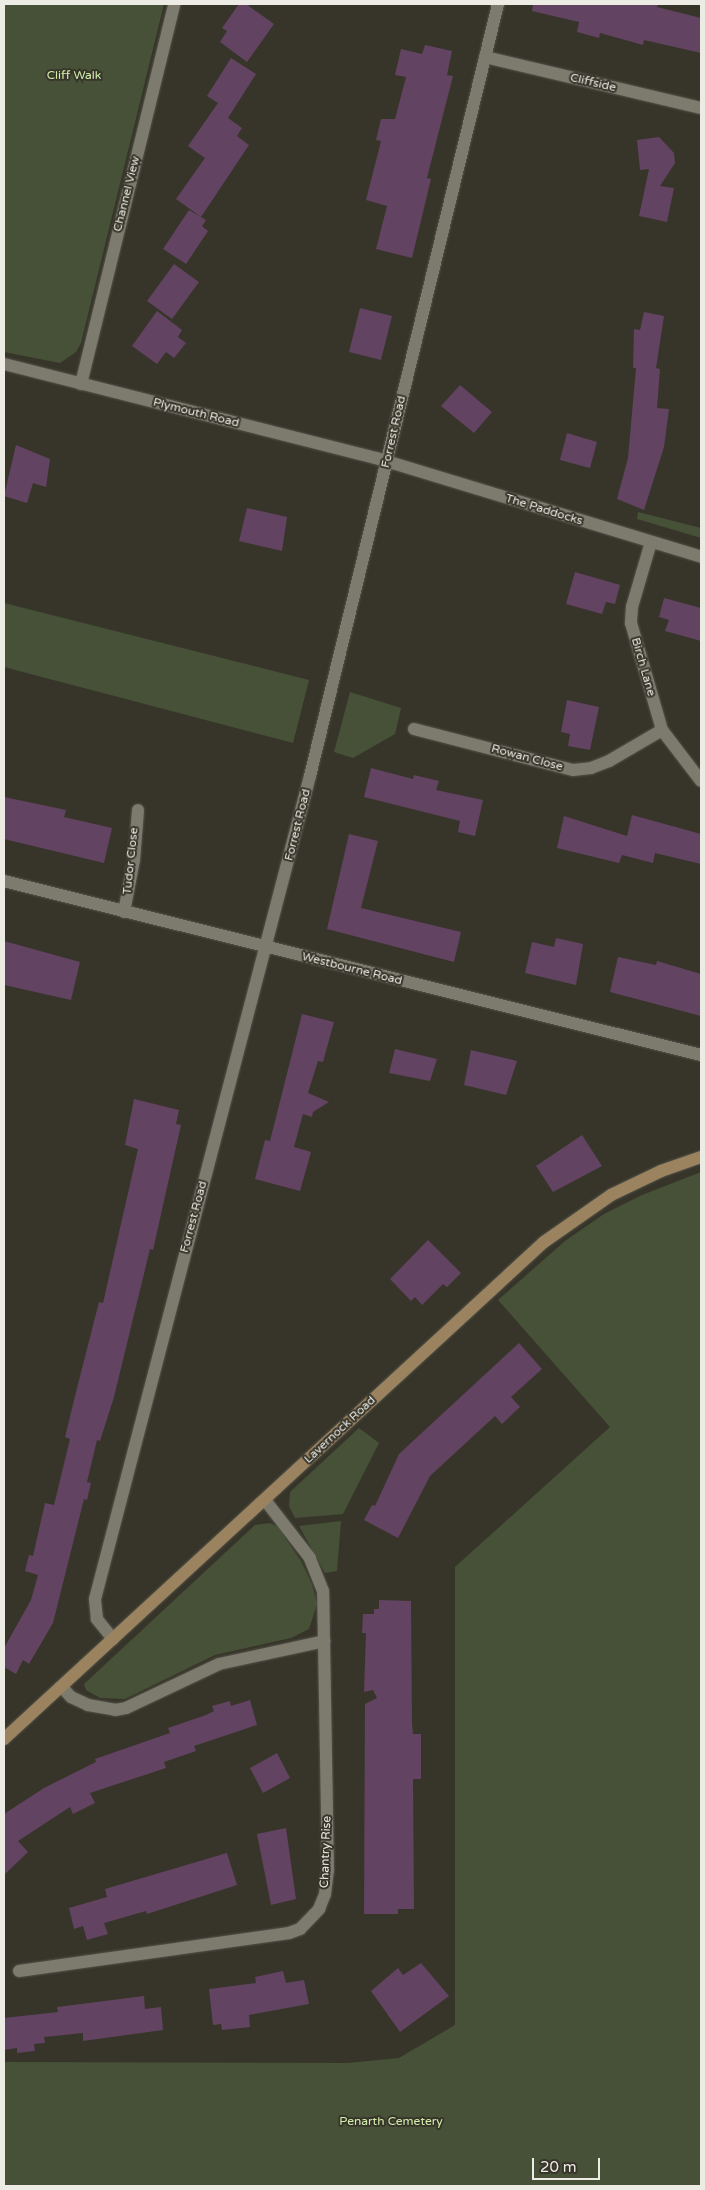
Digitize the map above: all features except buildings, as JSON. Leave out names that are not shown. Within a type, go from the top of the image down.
[{"type":"main road","name":"Lavernock Road","points":[[4,1739],[544,1242],[611,1195],[661,1171],[701,1157]]},
{"type":"street","name":"Channel View","points":[[81,384],[174,4]]},
{"type":"street","name":"Forrest Road","points":[[113,1639],[97,1618],[95,1600],[310,776],[498,4]]},
{"type":"street","name":"Cliffside","points":[[485,58],[701,108]]},
{"type":"street","name":"Plymouth Road","points":[[4,364],[388,462]]},
{"type":"street","name":"The Paddocks","points":[[388,462],[701,557]]},
{"type":"street","name":"Birch Lane","points":[[650,542],[632,607],[631,623],[662,730],[701,780]]},
{"type":"street","name":"Rowan Close","points":[[414,729],[573,770],[591,768],[609,761],[662,730]]},
{"type":"street","name":"Tudor Close","points":[[124,912],[134,860],[138,810]]},
{"type":"street","name":"Westbourne Road","points":[[4,881],[265,948],[701,1055]]},
{"type":"street","name":"Chantry Rise","points":[[19,1971],[289,1933],[308,1921],[325,1894],[328,1870],[323,1591],[310,1558],[265,1500]]},
{"type":"street","points":[[62,1686],[71,1696],[88,1705],[115,1710],[126,1708],[218,1664],[325,1641]]},
{"type":"green space","name":"Cliff Walk","points":[[4,4],[164,4],[81,343],[76,352],[60,363],[4,352]]},
{"type":"green space","points":[[638,512],[701,528],[701,538],[637,519]]},
{"type":"green space","points":[[4,603],[309,680],[293,743],[4,667]]},
{"type":"green space","points":[[350,692],[401,708],[395,734],[353,758],[334,752]]},
{"type":"green space","name":"Penarth Cemetery","points":[[701,1172],[701,2186],[4,2186],[4,2062],[348,2063],[399,2058],[455,2025],[455,1567],[610,1427],[498,1300],[565,1241],[604,1214],[642,1195]]},
{"type":"green space","points":[[359,1428],[379,1443],[343,1514],[295,1518],[289,1506],[290,1492]]},
{"type":"green space","points":[[341,1521],[337,1571],[325,1573],[299,1526]]},
{"type":"green space","points":[[270,1523],[278,1527],[301,1561],[312,1584],[317,1604],[309,1629],[291,1638],[215,1655],[125,1699],[100,1698],[86,1690],[84,1684],[255,1525]]}]
